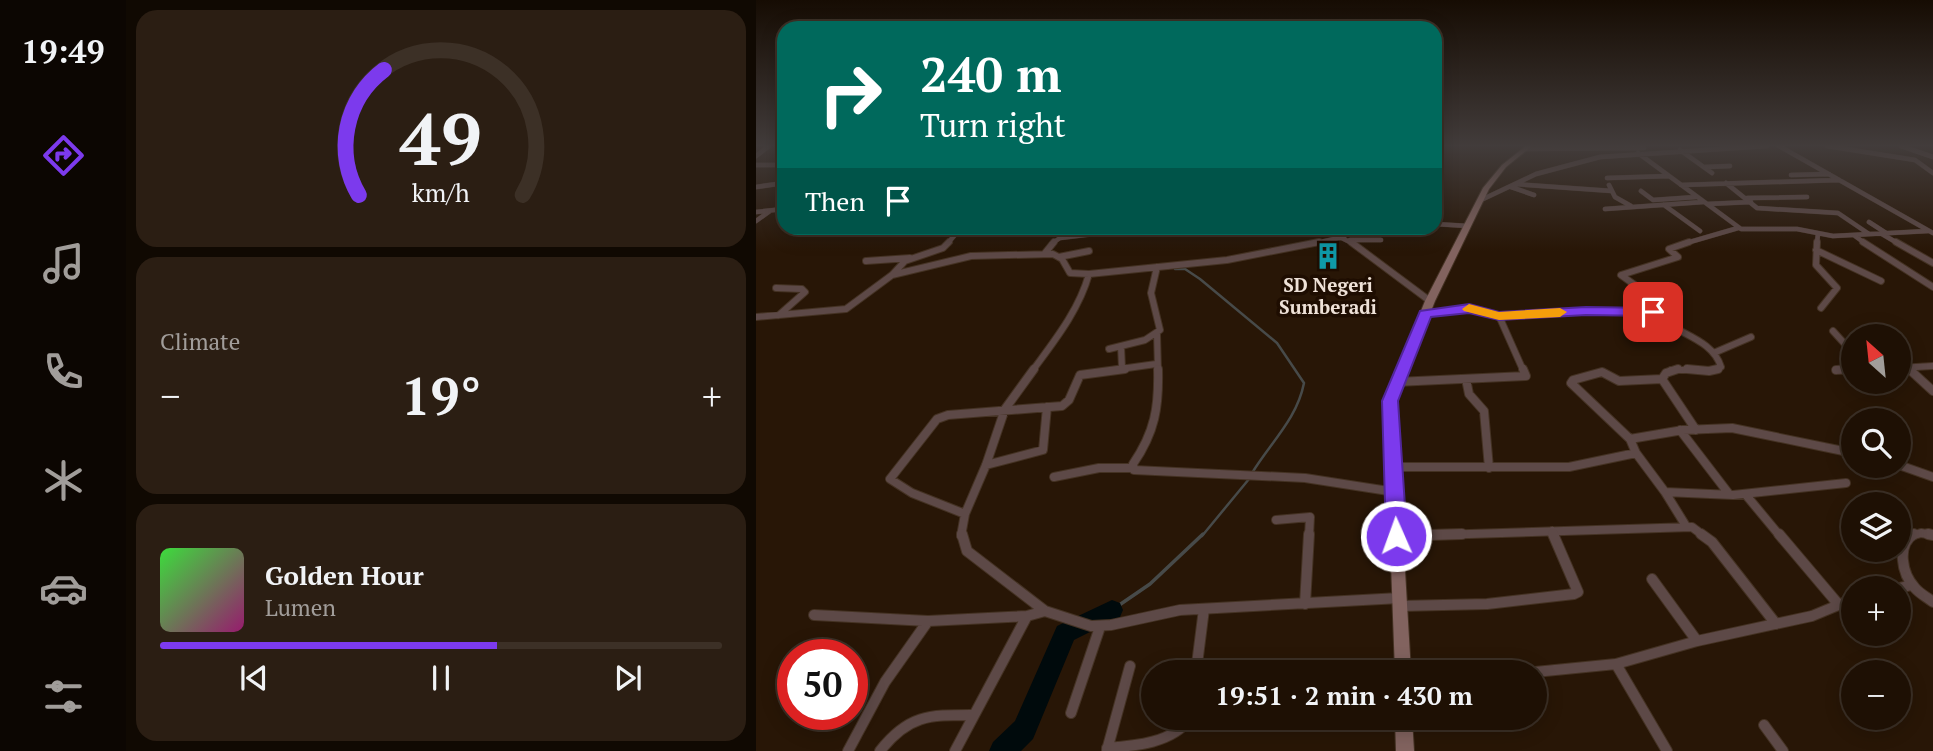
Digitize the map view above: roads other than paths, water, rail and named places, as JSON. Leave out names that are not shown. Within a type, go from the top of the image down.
[{"type":"main road","points":[[1402,660],[1395,492],[1388,412],[1396,382],[1430,300],[1491,181]]},
{"type":"main road","points":[[1404,730],[1405,751]]},
{"type":"street","points":[[1481,201],[1521,181]]},
{"type":"street","points":[[1676,181],[1738,228]]},
{"type":"street","points":[[1681,185],[1717,181]]},
{"type":"street","points":[[1728,181],[1763,210],[1838,213],[1870,234]]},
{"type":"street","points":[[1842,181],[1931,232]]},
{"type":"street","points":[[756,187],[777,184]]},
{"type":"street","points":[[1513,185],[1611,188],[1615,197],[1632,207]]},
{"type":"street","points":[[1513,185],[1534,195]]},
{"type":"street","points":[[1642,191],[1700,231]]},
{"type":"street","points":[[1653,200],[1697,197]]},
{"type":"street","points":[[1605,209],[1807,197]]},
{"type":"street","points":[[756,221],[770,210]]},
{"type":"street","points":[[756,212],[777,210]]},
{"type":"street","points":[[1869,222],[1933,263]]},
{"type":"street","points":[[1442,224],[1468,226]]},
{"type":"street","points":[[1425,314],[1472,309],[1499,316],[1586,311],[1653,312],[1659,310],[1650,296],[1621,275],[1678,257],[1669,249],[1671,247],[1738,228],[1787,228],[1833,236],[1931,232]]},
{"type":"street","points":[[1818,233],[1814,262],[1818,272],[1837,288],[1821,308]]},
{"type":"street","points":[[866,261],[911,258],[941,250],[955,235]]},
{"type":"street","points":[[1045,253],[1054,241],[1073,235]]},
{"type":"street","points":[[1338,235],[1430,300]]},
{"type":"street","points":[[1854,235],[1933,287]]},
{"type":"street","points":[[1059,257],[1070,273],[1090,274],[1227,260],[1346,238],[1381,240]]},
{"type":"street","points":[[1816,250],[1881,281]]},
{"type":"street","points":[[892,275],[971,256],[1045,253],[1059,257],[1089,251]]},
{"type":"street","points":[[756,317],[846,309],[911,258]]},
{"type":"street","points":[[1130,468],[1149,440],[1158,394],[1156,364],[1159,358],[1157,334],[1160,327],[1149,287],[1157,267]]},
{"type":"street","points":[[1090,274],[1084,292],[1062,330],[1004,409],[986,466],[965,514],[961,537],[967,551],[1045,611],[1083,625],[1100,626],[1180,610],[1305,604],[1400,602],[1497,605],[1535,602],[1578,592],[1552,531]]},
{"type":"street","points":[[776,288],[802,289],[805,292],[778,316]]},
{"type":"street","points":[[1653,312],[1671,329],[1716,352],[1721,367],[1716,370],[1673,369],[1665,373],[1662,379]]},
{"type":"street","points":[[1396,382],[1526,376],[1499,316]]},
{"type":"street","points":[[1833,331],[1841,340]]},
{"type":"street","points":[[1109,349],[1138,343],[1157,334]]},
{"type":"street","points":[[1716,352],[1751,337]]},
{"type":"street","points":[[1121,346],[1122,368]]},
{"type":"street","points":[[965,514],[943,503],[899,488],[894,485],[891,476],[937,418],[1067,404],[1080,375],[1156,364]]},
{"type":"street","points":[[1911,367],[1933,366]]},
{"type":"street","points":[[1836,370],[1841,370]]},
{"type":"street","points":[[1662,379],[1619,381],[1602,372],[1573,380],[1571,383],[1630,439],[1636,453],[1686,526]]},
{"type":"street","points":[[1911,373],[1933,391]]},
{"type":"street","points":[[1466,379],[1469,394],[1484,411],[1489,468]]},
{"type":"street","points":[[1662,379],[1696,430]]},
{"type":"street","points":[[986,466],[1043,450],[1047,407]]},
{"type":"street","points":[[1630,439],[1680,430],[1749,430],[1841,450]]},
{"type":"street","points":[[1680,430],[1729,494]]},
{"type":"street","points":[[1393,467],[1569,467],[1636,453]]},
{"type":"street","points":[[1054,477],[1114,467],[1305,478],[1395,492]]},
{"type":"street","points":[[1911,469],[1933,477]]},
{"type":"street","points":[[1665,492],[1746,495],[1846,483]]},
{"type":"street","points":[[1547,671],[1616,663],[1697,641],[1812,616],[1839,605],[1746,495]]},
{"type":"street","points":[[1276,520],[1310,517],[1305,604]]},
{"type":"street","points":[[1396,536],[1686,526],[1696,528],[1712,542],[1776,624]]},
{"type":"street","points":[[1933,535],[1922,531],[1907,536],[1905,563],[1912,585],[1933,602]]},
{"type":"street","points":[[1652,579],[1697,641]]},
{"type":"street","points":[[1198,660],[1205,609]]},
{"type":"street","points":[[814,615],[928,621],[1027,616],[1045,611]]},
{"type":"street","points":[[955,751],[1027,616]]},
{"type":"street","points":[[848,751],[885,682],[928,621]]},
{"type":"street","points":[[1071,713],[1100,626]]},
{"type":"street","points":[[1616,663],[1667,751]]},
{"type":"street","points":[[1129,666],[1107,749],[1129,747],[1179,730]]},
{"type":"street","points":[[880,751],[892,734],[923,716],[974,715]]},
{"type":"street","points":[[1764,724],[1783,751]]},
{"type":"waterway","points":[[1175,269],[1185,269],[1200,279],[1277,343],[1304,383],[1296,408],[1252,473]]},
{"type":"waterway","points":[[1202,536],[1249,479]]},
{"type":"waterway","points":[[1112,610],[1150,584],[1203,534]]},
{"type":"waterway","points":[[1002,751],[1024,730],[1065,633],[1112,610]]},
{"type":"place","name":"SD Negeri Sumberadi","points":[[1328,256]]}]
